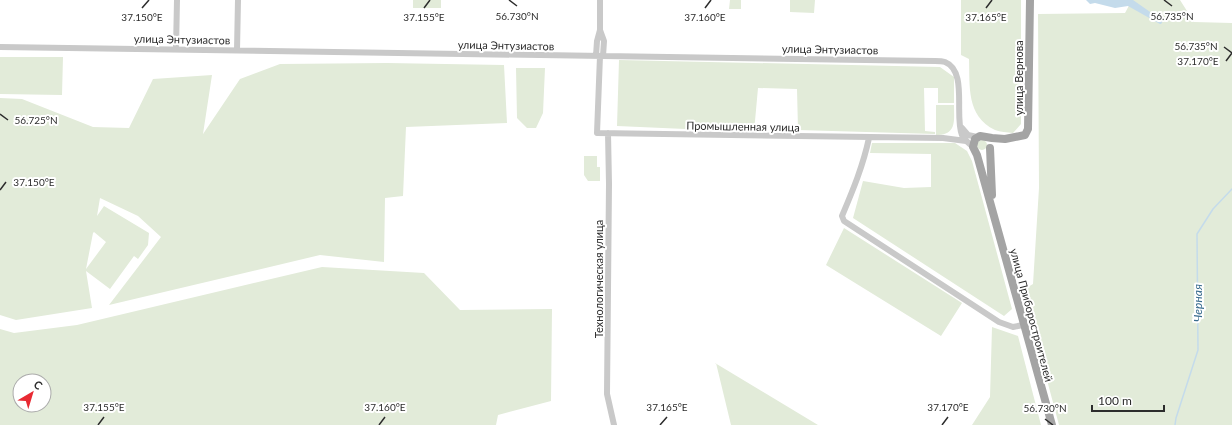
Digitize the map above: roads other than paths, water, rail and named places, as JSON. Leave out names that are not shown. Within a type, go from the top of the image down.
[{"type":"main road","name":"улица Вернова","points":[[987,138],[1021,137],[1027,133],[1030,0]]},
{"type":"main road","points":[[982,136],[987,138],[990,142],[990,147],[986,153],[982,154],[974,149],[973,143],[977,137],[982,136]]},
{"type":"main road","name":"улица Вернова","points":[[990,147],[997,141],[1005,138]]},
{"type":"main road","name":"улица Приборостроителей","points":[[990,147],[992,210]]},
{"type":"main road","name":"улица Приборостроителей","points":[[974,149],[1052,425]]},
{"type":"street","points":[[176,49],[177,0]]},
{"type":"street","points":[[237,50],[238,0]]},
{"type":"street","points":[[600,0],[600,30],[597,41],[600,56],[597,133],[608,133]]},
{"type":"street","name":"улица Энтузиастов","points":[[0,47],[945,62],[953,68],[957,75],[959,123],[962,135],[974,149]]},
{"type":"street","points":[[959,123],[968,135],[977,137]]},
{"type":"street","name":"Промышленная улица","points":[[608,133],[943,138],[966,140]]},
{"type":"street","name":"Технологическая улица","points":[[608,133],[609,191],[607,394],[614,425]]},
{"type":"street","points":[[870,138],[858,179],[842,216],[844,221],[999,322],[1013,327],[1023,325]]},
{"type":"water","points":[[1086,0],[1133,0],[1163,21],[1160,24],[1128,6],[1115,8],[1095,3],[1090,4]]},
{"type":"waterway","name":"Черная","points":[[1175,425],[1198,350],[1197,234],[1213,209],[1232,189]]}]
